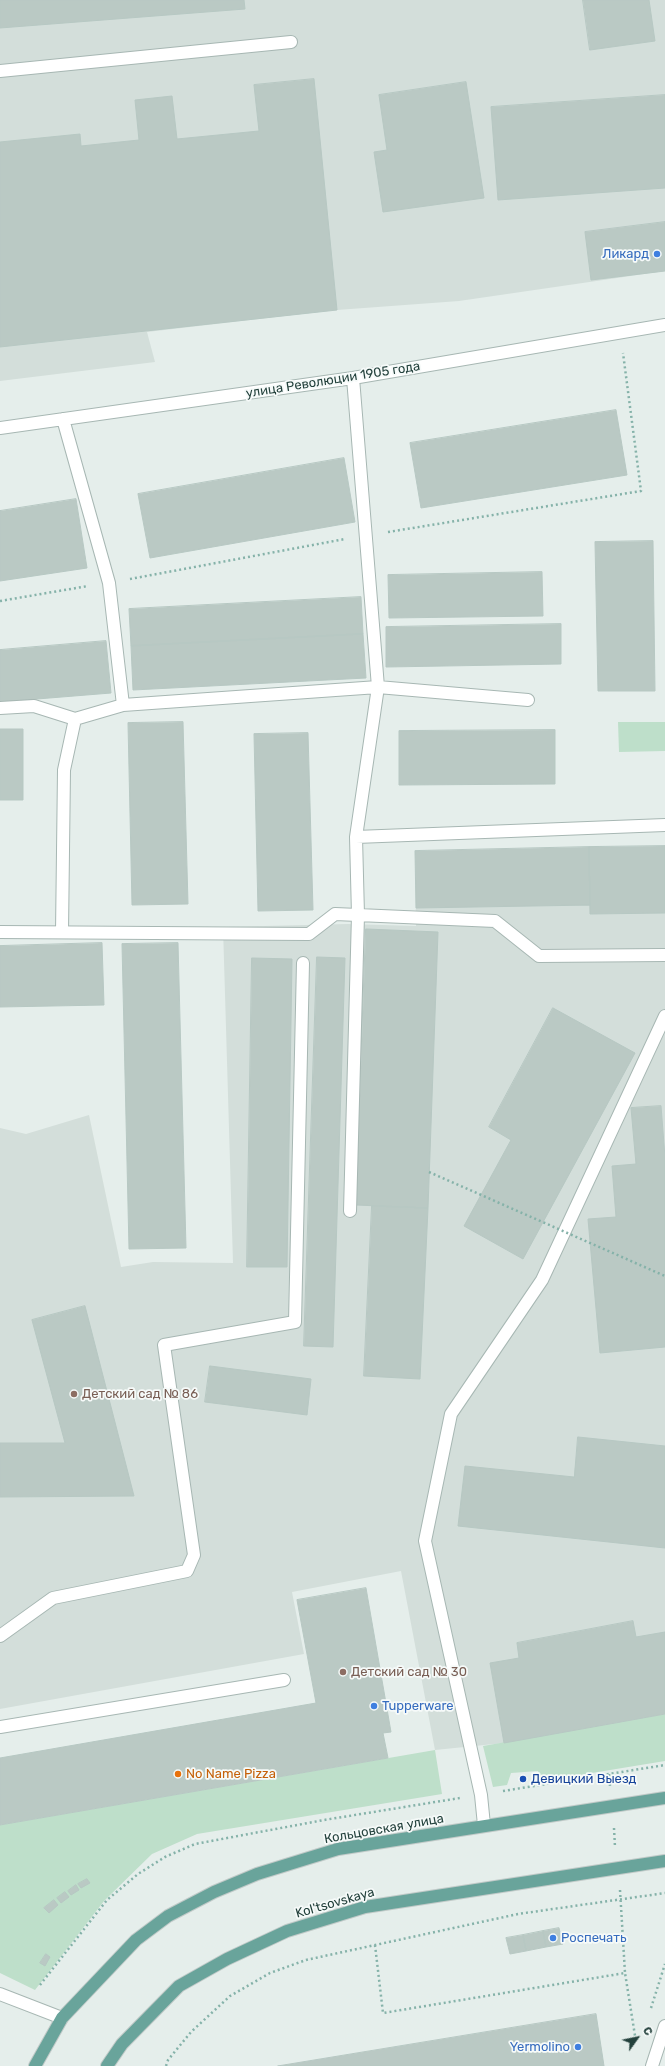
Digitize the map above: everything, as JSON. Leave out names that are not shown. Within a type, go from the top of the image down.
[{"type":"main road","name":"Кольцовская улица","points":[[34,2066],[62,2018],[136,1940],[168,1916],[214,1892],[257,1874],[338,1849],[484,1825],[665,1798]]},
{"type":"main road","name":"Kol'tsovskaya","points":[[107,2066],[122,2044],[179,1986],[227,1958],[287,1931],[365,1906],[665,1861]]},
{"type":"street","points":[[0,72],[291,42]]},
{"type":"street","name":"улица Революции 1905 года","points":[[0,428],[352,378],[665,326]]},
{"type":"street","points":[[350,1211],[358,915],[356,837],[378,687],[352,378]]},
{"type":"street","points":[[63,419],[109,583],[123,705]]},
{"type":"street","points":[[0,708],[34,706],[76,719],[123,705],[378,687],[528,700]]},
{"type":"street","points":[[62,932],[64,770],[76,719]]},
{"type":"street","points":[[356,837],[665,825]]},
{"type":"street","points":[[0,932],[309,934],[335,914],[495,921],[539,956],[665,955]]},
{"type":"street","points":[[0,1636],[53,1598],[187,1571],[194,1555],[164,1345],[295,1322],[303,963]]},
{"type":"street","points":[[484,1825],[481,1795],[425,1541],[450,1414],[542,1280],[665,1016]]},
{"type":"street","points":[[0,1727],[284,1680]]},
{"type":"street","points":[[0,1994],[62,2018]]},
{"type":"street","points":[[652,2066],[665,2026]]},
{"type":"path","points":[[429,1172],[665,1276]]},
{"type":"path","points":[[609,1774],[625,1973],[637,2045]]},
{"type":"path","points":[[35,1986],[42,1985],[107,1900],[138,1874],[165,1857],[194,1844],[324,1820]]},
{"type":"path","points":[[166,2066],[168,2060],[192,2032],[230,1996],[270,1973],[306,1960],[518,1914],[665,1893]]},
{"type":"path","points":[[375,1945],[383,2013],[625,1973]]},
{"type":"shaded area","points":[[0,0],[665,0],[665,271],[459,301],[337,310],[147,332],[155,362],[0,381]]},
{"type":"shaded area","points":[[665,846],[665,1714],[504,1743],[435,1750],[401,1571],[292,1592],[304,1654],[0,1709],[0,1128],[26,1134],[89,1115],[121,1267],[153,1262],[233,1263],[223,927],[348,924],[416,926],[415,851]]},
{"type":"green space","points":[[618,722],[665,722],[665,751],[619,752]]},
{"type":"green space","points":[[665,1714],[665,1761],[543,1781],[538,1771],[511,1773],[507,1785],[493,1787],[483,1746]]},
{"type":"green space","points":[[435,1750],[442,1794],[197,1834],[152,1854],[104,1901],[35,1990],[0,1973],[0,1825]]},
{"type":"building","points":[[0,0],[244,0],[245,9],[0,28]]},
{"type":"building","points":[[583,0],[649,0],[655,41],[590,50]]},
{"type":"building","points":[[314,79],[337,310],[0,347],[0,142],[80,134],[81,146],[139,140],[135,100],[172,96],[177,139],[259,131],[254,85]]},
{"type":"building","points":[[466,82],[484,198],[383,212],[374,152],[387,150],[379,95]]},
{"type":"building","points":[[665,95],[665,188],[498,200],[491,107]]},
{"type":"building","points":[[665,222],[665,271],[591,280],[585,232]]},
{"type":"building","points":[[616,410],[627,475],[421,508],[410,443]]},
{"type":"building","points":[[344,458],[355,522],[150,558],[138,494]]},
{"type":"building","points":[[76,499],[87,568],[0,581],[0,511]]},
{"type":"building","points":[[653,541],[655,691],[598,691],[595,542]]},
{"type":"building","points":[[542,572],[543,616],[389,618],[388,575]]},
{"type":"building","points":[[361,597],[363,634],[131,646],[129,609]]},
{"type":"building","points":[[561,624],[561,664],[386,667],[386,627]]},
{"type":"building","points":[[363,634],[366,678],[133,690],[131,646]]},
{"type":"building","points":[[106,641],[111,693],[0,702],[0,650]]},
{"type":"building","points":[[183,722],[188,904],[132,905],[128,723]]},
{"type":"building","points":[[0,729],[23,729],[23,800],[0,800]]},
{"type":"building","points":[[555,730],[555,784],[399,785],[399,731]]},
{"type":"building","points":[[308,733],[313,910],[258,911],[254,734]]},
{"type":"building","points":[[665,846],[665,913],[590,914],[589,847]]},
{"type":"building","points":[[589,847],[590,905],[416,908],[415,851]]},
{"type":"building","points":[[366,929],[438,932],[428,1208],[356,1205]]},
{"type":"building","points":[[102,943],[104,1005],[0,1007],[0,946]]},
{"type":"building","points":[[178,943],[186,1248],[129,1249],[122,944]]},
{"type":"building","points":[[317,957],[345,958],[333,1347],[304,1346]]},
{"type":"building","points":[[252,958],[292,959],[287,1267],[247,1267]]},
{"type":"building","points":[[553,1008],[635,1053],[523,1259],[464,1226],[511,1140],[489,1127]]},
{"type":"building","points":[[661,1106],[665,1157],[665,1347],[600,1353],[588,1219],[616,1217],[612,1166],[636,1164],[631,1108]]},
{"type":"building","points":[[372,1206],[428,1208],[420,1379],[364,1376]]},
{"type":"building","points":[[85,1306],[134,1496],[0,1497],[0,1443],[65,1443],[32,1320]]},
{"type":"building","points":[[210,1366],[311,1379],[307,1415],[205,1402]]},
{"type":"building","points":[[578,1437],[665,1446],[665,1548],[458,1526],[465,1466],[574,1477]]},
{"type":"building","points":[[366,1588],[391,1732],[383,1733],[388,1758],[0,1825],[0,1758],[316,1703],[297,1600]]},
{"type":"building","points":[[633,1621],[636,1637],[665,1632],[665,1714],[504,1743],[490,1663],[519,1658],[517,1643]]},
{"type":"building","points":[[87,1879],[90,1883],[81,1888],[78,1884]]},
{"type":"building","points":[[76,1885],[79,1890],[71,1895],[68,1891]]},
{"type":"building","points":[[65,1892],[69,1897],[61,1903],[57,1898]]},
{"type":"building","points":[[54,1900],[58,1905],[49,1913],[44,1908]]},
{"type":"building","name":"Роспечать","points":[[559,1928],[563,1944],[546,1947],[543,1931]]},
{"type":"building","points":[[543,1931],[546,1947],[526,1951],[523,1935]]},
{"type":"building","points":[[523,1935],[526,1951],[510,1954],[506,1938]]},
{"type":"building","points":[[46,1954],[50,1957],[45,1966],[40,1963]]},
{"type":"building","points":[[596,2014],[604,2066],[278,2066]]},
{"type":"place","name":"Ликард","points":[[657,254]]},
{"type":"place","name":"Детский сад № 86","points":[[74,1394]]},
{"type":"place","name":"Детский сад № 30","points":[[343,1672]]},
{"type":"place","name":"Tupperware","points":[[374,1706]]},
{"type":"place","name":"No Name Pizza","points":[[178,1774]]},
{"type":"place","name":"Девицкий Выезд","points":[[523,1779]]},
{"type":"place","name":"Роспечать","points":[[553,1938]]},
{"type":"place","name":"Yermolino","points":[[578,2047]]}]
